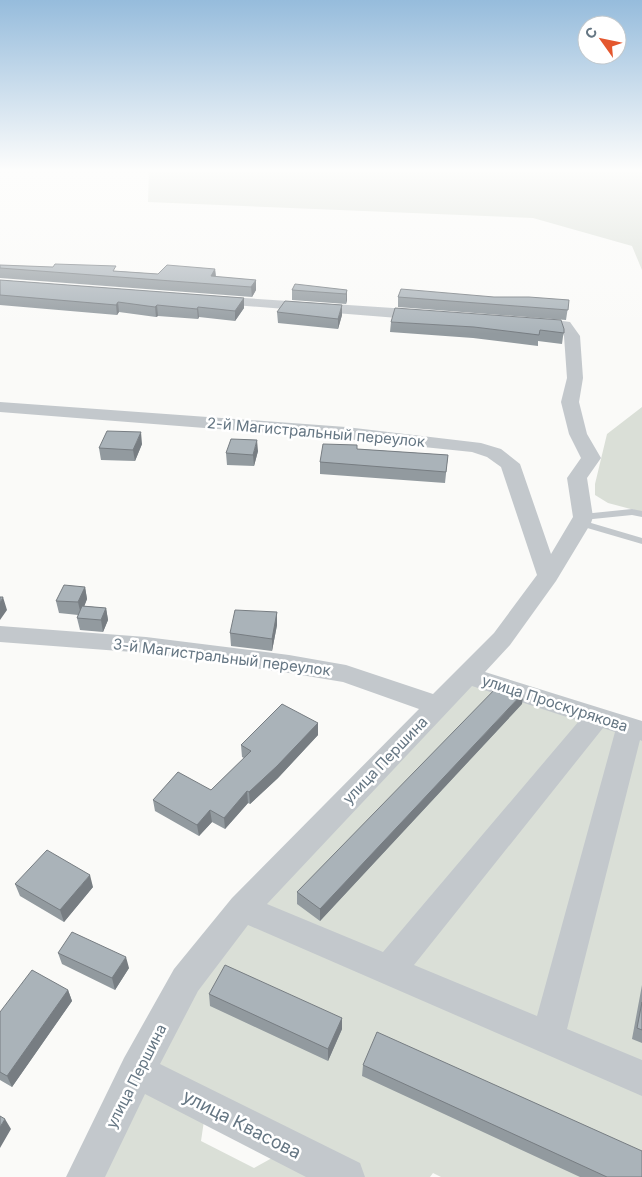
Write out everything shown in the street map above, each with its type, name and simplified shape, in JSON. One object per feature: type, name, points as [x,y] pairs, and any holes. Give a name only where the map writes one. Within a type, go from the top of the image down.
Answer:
[{"type":"street","points":[[198,298],[436,316]]},
{"type":"street","points":[[516,321],[565,325],[572,336],[575,378],[570,402],[578,434],[591,458],[577,478],[582,520]]},
{"type":"street","name":"2-й Магистральный переулок","points":[[0,407],[346,433],[474,447],[494,453],[510,464],[548,576]]},
{"type":"street","name":"улица Першина","points":[[85,1177],[137,1071],[186,980],[243,908],[502,639],[548,576],[582,520]]},
{"type":"street","name":"3-й Магистральный переулок","points":[[0,634],[146,645],[289,664],[346,674],[438,706]]},
{"type":"street","name":"улица Проскурякова","points":[[468,675],[636,729]]},
{"type":"street","points":[[389,970],[597,717]]},
{"type":"street","points":[[548,1038],[636,729]]},
{"type":"street","points":[[243,908],[642,1078]]},
{"type":"street","name":"улица Квасова","points":[[137,1071],[346,1177]]},
{"type":"lane","points":[[582,520],[632,512],[642,514]]},
{"type":"lane","points":[[582,520],[642,541]]},
{"type":"shaded area","points":[[554,224],[642,224],[642,270],[632,246]]},
{"type":"shaded area","points":[[642,407],[642,512],[608,503],[595,495],[595,484],[607,434]]},
{"type":"shaded area","points":[[471,680],[590,718],[388,962],[254,907]]},
{"type":"shaded area","points":[[602,723],[622,729],[538,1021],[405,966]]},
{"type":"shaded area","points":[[635,733],[642,735],[642,1072],[555,1035]]},
{"type":"shaded area","points":[[245,917],[642,1086],[642,1177],[441,1177],[433,1173],[430,1177],[364,1177],[149,1068],[192,982]]},
{"type":"shaded area","points":[[141,1082],[205,1114],[201,1141],[254,1168],[281,1153],[328,1177],[95,1177]]},
{"type":"building","points":[[55,264],[116,266],[113,271],[158,274],[167,265],[215,269],[211,276],[256,280],[251,287],[0,268],[0,265],[53,267]]},
{"type":"building","points":[[0,280],[244,298],[235,311],[198,307],[197,309],[157,305],[155,307],[118,302],[116,305],[0,295]]},
{"type":"building","points":[[295,284],[347,290],[346,294],[292,290]]},
{"type":"building","points":[[401,289],[494,297],[569,300],[568,310],[398,297]]},
{"type":"building","points":[[285,301],[342,305],[338,319],[277,312]]},
{"type":"building","points":[[395,308],[561,320],[564,333],[540,330],[539,335],[474,327],[391,322]]},
{"type":"building","points":[[107,431],[141,432],[133,450],[99,448]]},
{"type":"building","points":[[231,439],[257,440],[253,455],[226,453]]},
{"type":"building","points":[[323,444],[357,445],[357,449],[448,455],[446,472],[320,462]]},
{"type":"building","points":[[64,585],[85,587],[78,602],[56,601]]},
{"type":"building","points":[[82,606],[106,608],[101,620],[77,618]]},
{"type":"building","points":[[235,610],[277,612],[272,639],[230,633]]},
{"type":"building","points":[[500,684],[524,692],[320,909],[297,892]]},
{"type":"building","points":[[282,704],[318,723],[277,766],[249,792],[247,791],[224,818],[210,810],[197,825],[153,800],[178,772],[211,790],[251,751],[241,745]]},
{"type":"building","points":[[47,850],[90,875],[60,910],[15,884]]},
{"type":"building","points":[[72,932],[126,957],[112,978],[58,953]]},
{"type":"building","points":[[225,965],[342,1018],[328,1049],[209,994]]},
{"type":"building","points":[[32,970],[68,990],[7,1076],[0,1072],[0,1012]]},
{"type":"building","points":[[642,1002],[642,1030],[637,1028]]},
{"type":"building","points":[[377,1032],[642,1151],[642,1177],[607,1177],[363,1065]]},
{"type":"building","points":[[0,1116],[5,1119],[0,1127]]}]
